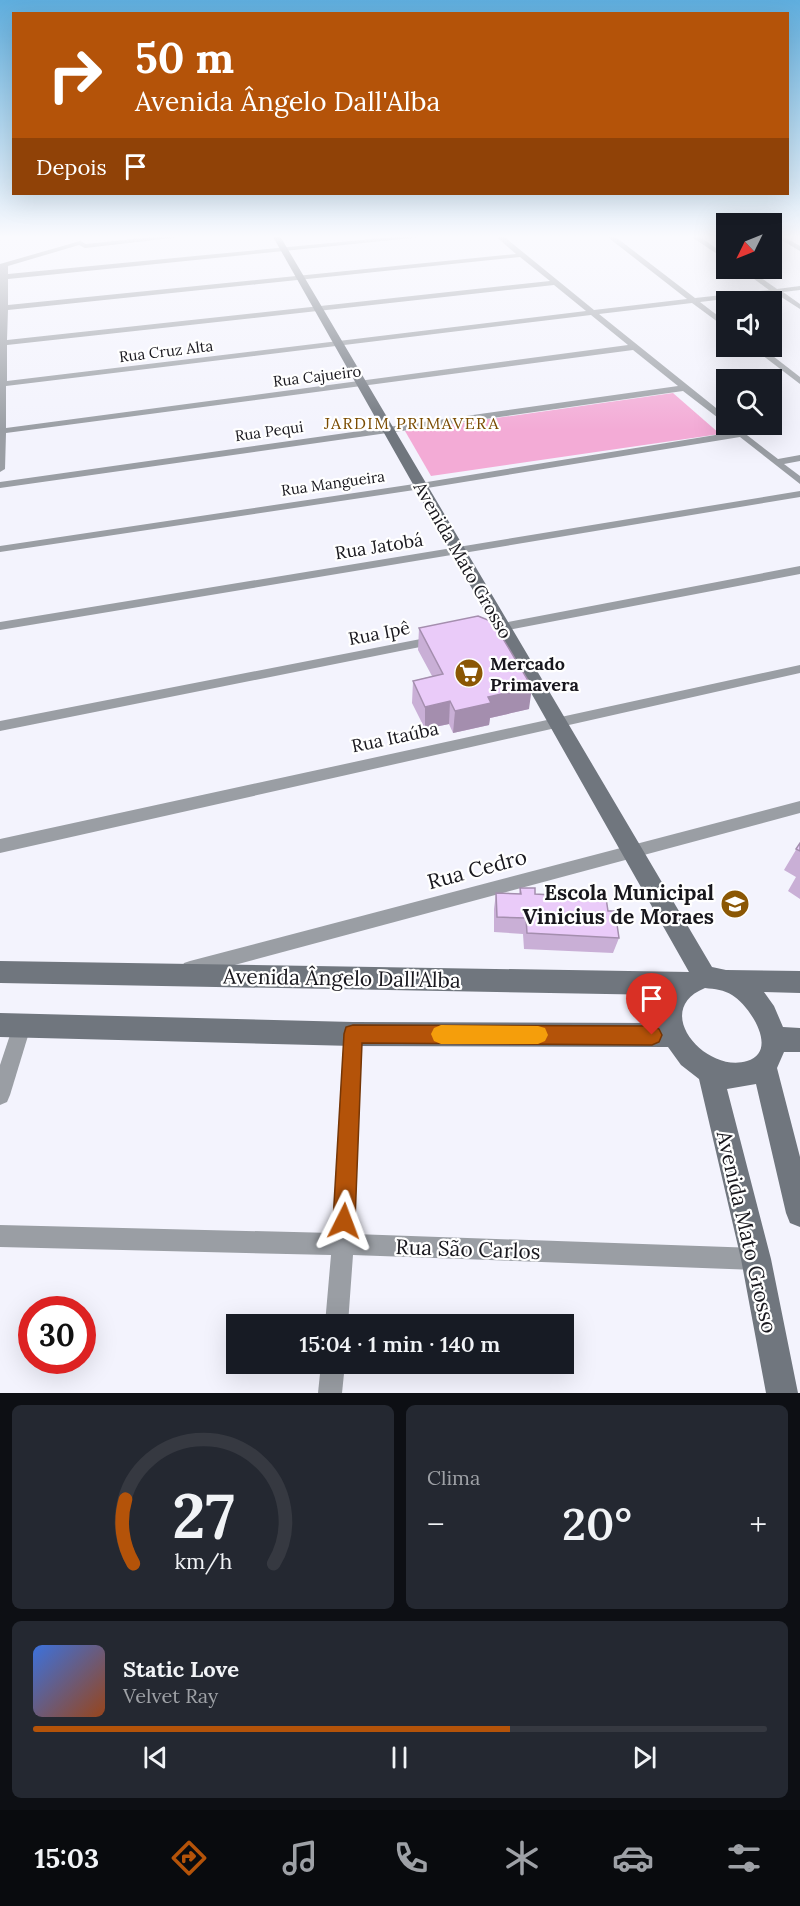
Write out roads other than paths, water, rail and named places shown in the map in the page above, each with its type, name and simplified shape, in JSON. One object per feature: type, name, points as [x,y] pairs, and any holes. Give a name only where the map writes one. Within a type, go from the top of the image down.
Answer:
[{"type":"street","points":[[0,469],[3,300]]},
{"type":"street","points":[[3,308],[85,300]]},
{"type":"street","name":"Avenida Mato Grosso","points":[[313,300],[632,851],[704,980]]},
{"type":"street","points":[[4,343],[400,300]]},
{"type":"street","points":[[577,300],[716,413]]},
{"type":"street","name":"Rua Cruz Alta","points":[[1,384],[701,300]]},
{"type":"street","points":[[693,301],[716,318]]},
{"type":"street","name":"Rua Cajueiro","points":[[2,431],[634,347]]},
{"type":"street","points":[[768,357],[800,381]]},
{"type":"street","name":"Rua Pequi","points":[[0,484],[685,388]]},
{"type":"street","name":"Rua Mangueira","points":[[0,549],[421,486],[735,435]]},
{"type":"street","points":[[742,435],[800,481]]},
{"type":"street","points":[[776,462],[800,458]]},
{"type":"street","name":"Rua Jatobá","points":[[0,626],[800,494]]},
{"type":"street","points":[[479,632],[800,570]]},
{"type":"street","name":"Rua Ipê","points":[[0,726],[444,639]]},
{"type":"street","name":"Rua Itaúba","points":[[0,846],[800,669]]},
{"type":"street","name":"Rua Cedro","points":[[166,975],[800,807]]},
{"type":"street","name":"Avenida Ângelo Dall'Alba","points":[[0,972],[800,982]]},
{"type":"street","points":[[704,980],[750,994],[769,1018],[774,1039],[770,1058],[764,1065],[749,1074],[730,1076],[710,1071],[689,1057],[675,1035],[669,1021],[669,1006],[674,994],[704,980]]},
{"type":"street","points":[[0,1095],[11,1026],[353,1034],[675,1035]]},
{"type":"street","points":[[337,1314],[343,1244],[353,1034]]},
{"type":"street","points":[[774,1039],[800,1040]]},
{"type":"street","points":[[764,1065],[800,1214]]},
{"type":"street","name":"Avenida Mato Grosso","points":[[710,1071],[756,1259],[782,1393]]},
{"type":"street","name":"Rua São Carlos","points":[[0,1236],[343,1244],[756,1259]]},
{"type":"street","points":[[330,1393],[332,1374]]},
{"type":"place","name":"Mercado Primavera","points":[[469,673]]},
{"type":"place","name":"Escola Municipal Vinicius de Moraes","points":[[735,904]]},
{"type":"district","name":"JARDIM PRIMAVERA","points":[[412,423]]}]
